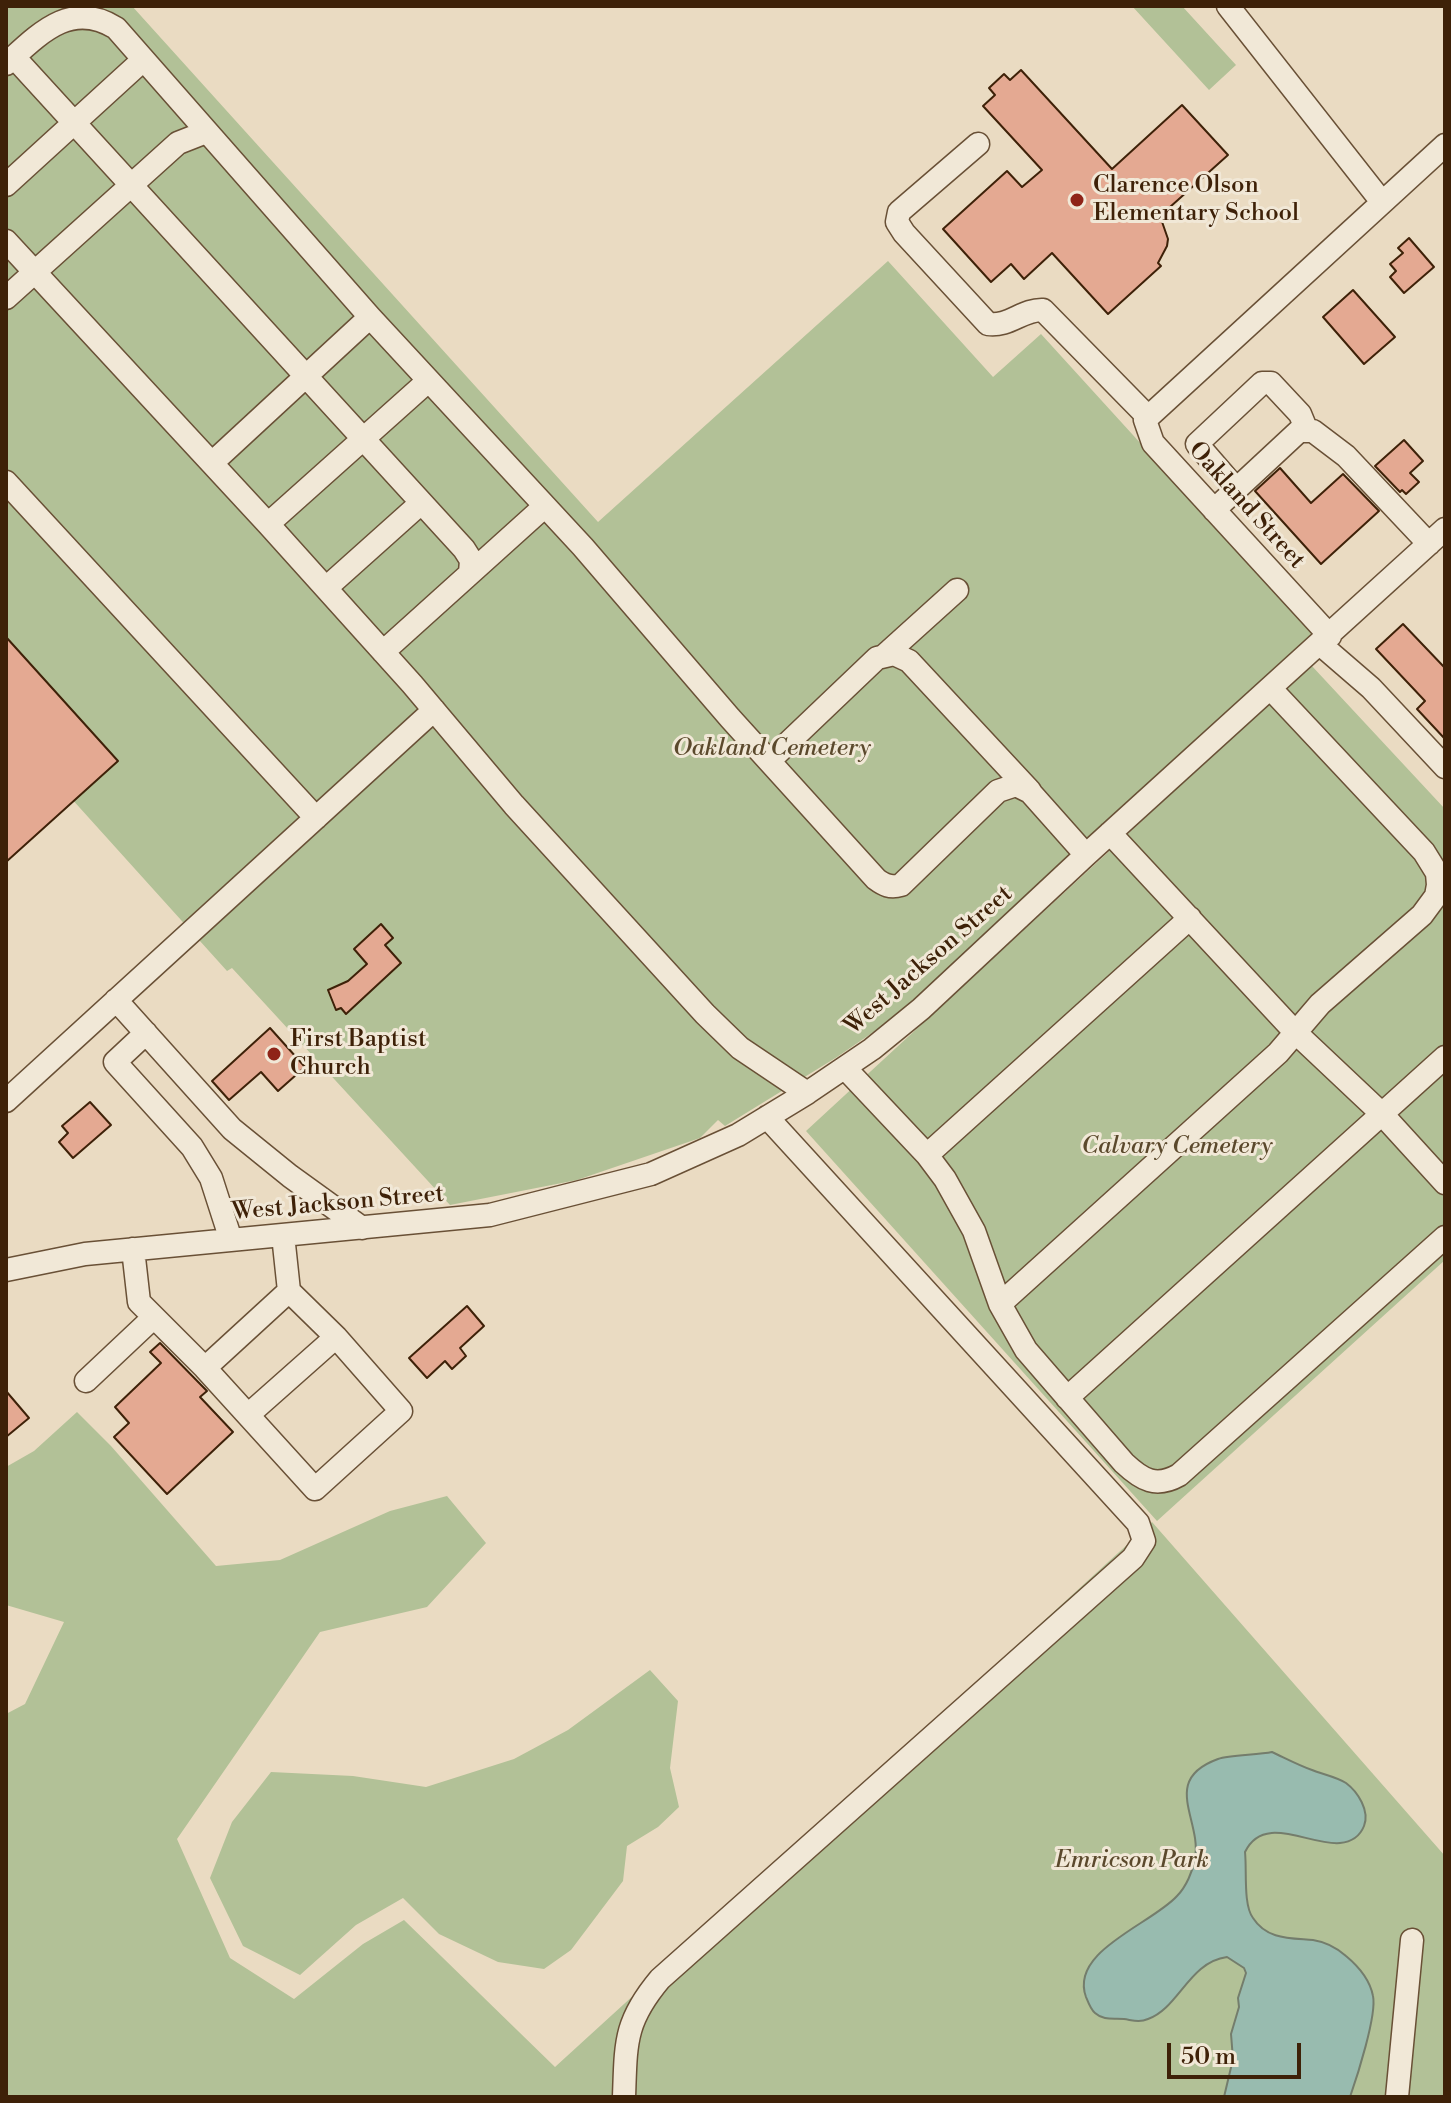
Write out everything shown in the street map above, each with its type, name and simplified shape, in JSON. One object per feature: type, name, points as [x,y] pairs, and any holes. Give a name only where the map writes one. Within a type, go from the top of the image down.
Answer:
[{"type":"street","points":[[1228,6],[1382,202]]},
{"type":"street","points":[[470,573],[469,555],[74,123],[10,61],[51,23],[78,10],[97,13],[106,19],[876,879],[893,887],[910,879],[998,791],[1016,785],[1030,792]]},
{"type":"street","points":[[6,185],[143,60]]},
{"type":"street","points":[[6,298],[178,143],[206,132]]},
{"type":"street","points":[[978,144],[899,212],[897,222],[904,233],[988,324],[1000,326],[1034,310],[1043,310],[1153,412],[1445,145]]},
{"type":"street","points":[[6,241],[326,588],[514,805],[705,1014],[740,1048],[807,1093]]},
{"type":"street","points":[[212,463],[370,317]]},
{"type":"street","points":[[268,524],[428,381]]},
{"type":"street","points":[[1236,489],[1197,444],[1262,383],[1271,383],[1300,414],[1307,431]]},
{"type":"street","name":"Oakland Street","points":[[1153,412],[1145,420],[1153,443],[1325,640],[1445,767]]},
{"type":"street","points":[[1214,510],[1299,431],[1313,431],[1437,536]]},
{"type":"street","points":[[6,482],[316,818]]},
{"type":"street","points":[[326,588],[421,503]]},
{"type":"street","points":[[383,652],[545,506]]},
{"type":"street","name":"West Jackson Street","points":[[6,1270],[85,1254],[490,1215],[651,1174],[738,1135],[845,1068],[921,1009],[1437,536]]},
{"type":"street","points":[[885,655],[957,590]]},
{"type":"street","points":[[769,761],[877,658],[894,654],[909,661],[1086,855]]},
{"type":"street","points":[[1000,1304],[1266,1064],[1320,1004],[1403,934],[1438,911],[1437,873],[1424,852],[1271,689]]},
{"type":"street","points":[[6,1101],[434,710]]},
{"type":"street","points":[[1110,833],[1295,1032],[1382,1114],[1445,1183]]},
{"type":"street","points":[[927,1155],[1190,918]]},
{"type":"street","points":[[116,1000],[232,1129],[362,1228]]},
{"type":"street","points":[[146,1033],[115,1062],[192,1147],[211,1178],[231,1240]]},
{"type":"street","points":[[1067,1398],[1445,1057]]},
{"type":"street","points":[[845,1068],[927,1155],[960,1204],[974,1231],[1000,1304],[1026,1350],[1124,1463],[1150,1482],[1169,1481],[1179,1475],[1445,1237]]},
{"type":"street","points":[[624,2097],[625,2045],[632,2021],[660,1979],[1133,1558],[1144,1541],[1138,1523],[767,1117]]},
{"type":"street","points":[[133,1249],[139,1302],[205,1368],[315,1489],[401,1411],[336,1337],[289,1291],[283,1235]]},
{"type":"street","points":[[205,1368],[289,1291]]},
{"type":"street","points":[[86,1381],[154,1317]]},
{"type":"street","points":[[248,1415],[336,1337]]},
{"type":"street","points":[[1397,2097],[1412,1940]]},
{"type":"green space","name":"Oakland Cemetery","points":[[6,6],[132,6],[598,522],[888,261],[993,377],[1041,334],[1315,635],[917,1002],[837,1057],[725,1126],[718,1120],[700,1138],[577,1180],[450,1205],[232,968],[227,971],[6,726]]},
{"type":"green space","points":[[1132,6],[1182,6],[1236,65],[1209,90]]},
{"type":"green space","name":"Calvary Cemetery","points":[[1311,665],[1445,809],[1445,1260],[1157,1521],[806,1131]]},
{"type":"green space","name":"Emricson Park","points":[[77,1412],[111,1446],[216,1566],[280,1560],[390,1511],[447,1496],[486,1543],[427,1607],[320,1632],[177,1839],[230,1958],[294,1999],[363,1944],[404,1920],[555,2067],[1152,1522],[1445,1856],[1445,2097],[6,2097],[6,1714],[25,1704],[64,1622],[6,1605],[6,1467],[34,1451]]},
{"type":"green space","points":[[650,1670],[678,1701],[670,1768],[679,1807],[658,1827],[627,1846],[623,1881],[571,1950],[544,1969],[498,1962],[439,1934],[403,1898],[356,1925],[300,1975],[243,1946],[210,1878],[232,1822],[271,1772],[353,1776],[426,1787],[514,1759],[568,1730]]},
{"type":"water","points":[[1272,1752],[1346,1783],[1355,1791],[1364,1808],[1362,1830],[1348,1841],[1328,1843],[1275,1833],[1253,1841],[1245,1852],[1248,1905],[1259,1925],[1272,1934],[1331,1946],[1355,1964],[1369,1984],[1373,1996],[1372,2017],[1350,2097],[1224,2097],[1233,2059],[1231,2034],[1246,1973],[1244,1968],[1227,1957],[1203,1967],[1168,2005],[1145,2020],[1102,2017],[1092,2010],[1086,1997],[1084,1981],[1090,1966],[1101,1952],[1165,1906],[1189,1878],[1196,1844],[1187,1802],[1191,1778],[1201,1768],[1218,1759]]},
{"type":"building","name":"Clarence Olson Elementary School","points":[[1021,70],[1112,169],[1182,105],[1228,155],[1160,216],[1168,239],[1158,263],[1161,266],[1108,314],[1052,253],[1024,279],[1011,264],[991,282],[943,229],[1007,171],[1022,187],[1042,170],[983,106],[995,95],[989,88],[1004,74],[1010,80]]},
{"type":"building","points":[[1409,238],[1434,267],[1404,293],[1390,277],[1396,271],[1390,264],[1403,253],[1398,248]]},
{"type":"building","points":[[1353,290],[1395,337],[1364,364],[1323,317]]},
{"type":"building","points":[[1404,440],[1423,461],[1410,473],[1419,482],[1406,494],[1402,490],[1400,492],[1375,466]]},
{"type":"building","points":[[1280,468],[1311,503],[1343,474],[1379,511],[1321,564],[1255,491]]},
{"type":"building","points":[[1403,624],[1445,668],[1445,739],[1417,709],[1425,701],[1376,649]]},
{"type":"building","points":[[6,637],[118,761],[6,862]]},
{"type":"building","points":[[381,924],[393,938],[385,945],[401,963],[346,1014],[341,1008],[336,1010],[328,990],[348,981],[367,964],[354,949]]},
{"type":"building","points":[[270,1028],[305,1067],[278,1091],[261,1072],[229,1100],[212,1081]]},
{"type":"building","points":[[90,1102],[111,1125],[73,1158],[59,1142],[68,1133],[62,1126]]},
{"type":"building","points":[[467,1306],[484,1326],[460,1348],[466,1356],[452,1369],[445,1361],[427,1378],[409,1358]]},
{"type":"building","points":[[160,1343],[207,1391],[200,1397],[233,1432],[167,1494],[114,1437],[129,1423],[115,1407],[161,1363],[150,1352]]},
{"type":"building","points":[[6,1391],[29,1418],[6,1437]]},
{"type":"place","name":"Clarence Olson Elementary School","points":[[1077,200]]},
{"type":"place","name":"First Baptist Church","points":[[274,1054]]}]
